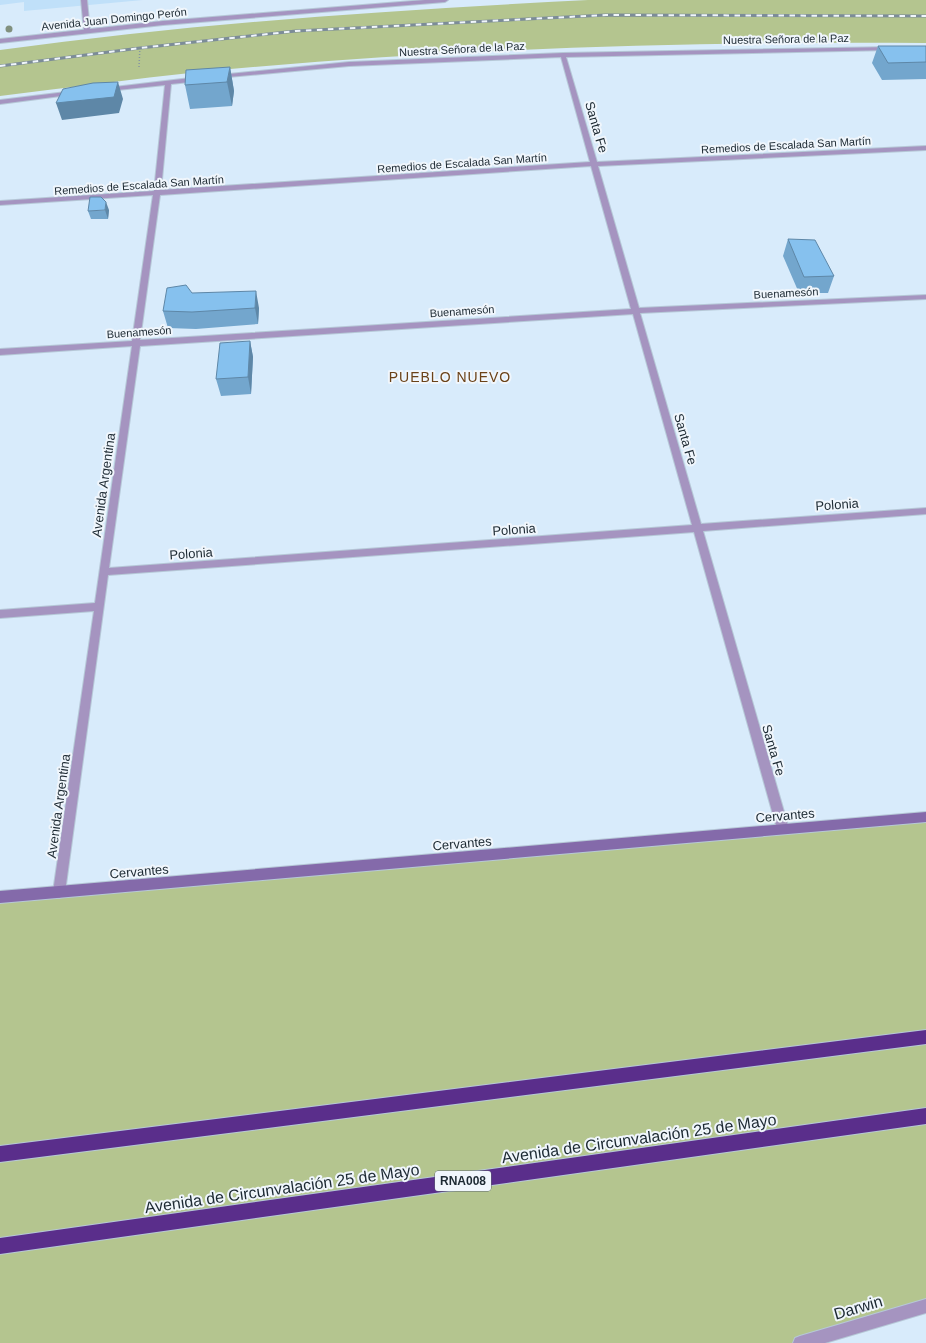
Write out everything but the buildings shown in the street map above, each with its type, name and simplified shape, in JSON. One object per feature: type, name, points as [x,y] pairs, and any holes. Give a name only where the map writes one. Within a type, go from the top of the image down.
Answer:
[{"type":"highway","points":[[0,1154],[926,1037]]},
{"type":"highway","name":"Avenida de Circunvalación 25 de Mayo","points":[[0,1246],[926,1116]]},
{"type":"main road","name":"Cervantes","points":[[0,897],[926,817]]},
{"type":"street","points":[[84,0],[87,31]]},
{"type":"street","name":"Avenida Juan Domingo Perón","points":[[0,42],[139,25],[445,0]]},
{"type":"street","name":"Nuestra Señora de la Paz","points":[[215,77],[349,64],[563,55],[896,48]]},
{"type":"street","name":"Santa Fe","points":[[563,55],[783,829]]},
{"type":"street","points":[[101,90],[208,78]]},
{"type":"street","name":"Avenida Argentina","points":[[59,892],[157,194],[168,82]]},
{"type":"street","points":[[0,102],[78,92]]},
{"type":"street","name":"Remedios de Escalada San Martín","points":[[0,203],[157,194],[594,164],[926,148]]},
{"type":"street","name":"Buenamesón","points":[[0,352],[636,311],[926,297]]},
{"type":"street","name":"Polonia","points":[[104,572],[926,511]]},
{"type":"street","points":[[0,614],[99,607]]},
{"type":"street","name":"Darwin","points":[[800,1343],[926,1306]]},
{"type":"path","points":[[139,25],[139,85]]},
{"type":"shaded area","points":[[0,0],[143,0],[24,11],[24,2],[0,5]]},
{"type":"green space","points":[[588,0],[926,0],[926,43],[744,43],[653,45],[380,57],[199,72],[0,96],[0,50],[147,32],[220,25],[367,13]]},
{"type":"green space","points":[[926,817],[926,1306],[800,1343],[0,1343],[0,897]]},
{"type":"railway","points":[[0,66],[140,48],[296,31],[606,15],[926,16]]},
{"type":"district","name":"PUEBLO NUEVO","points":[[450,377]]}]
